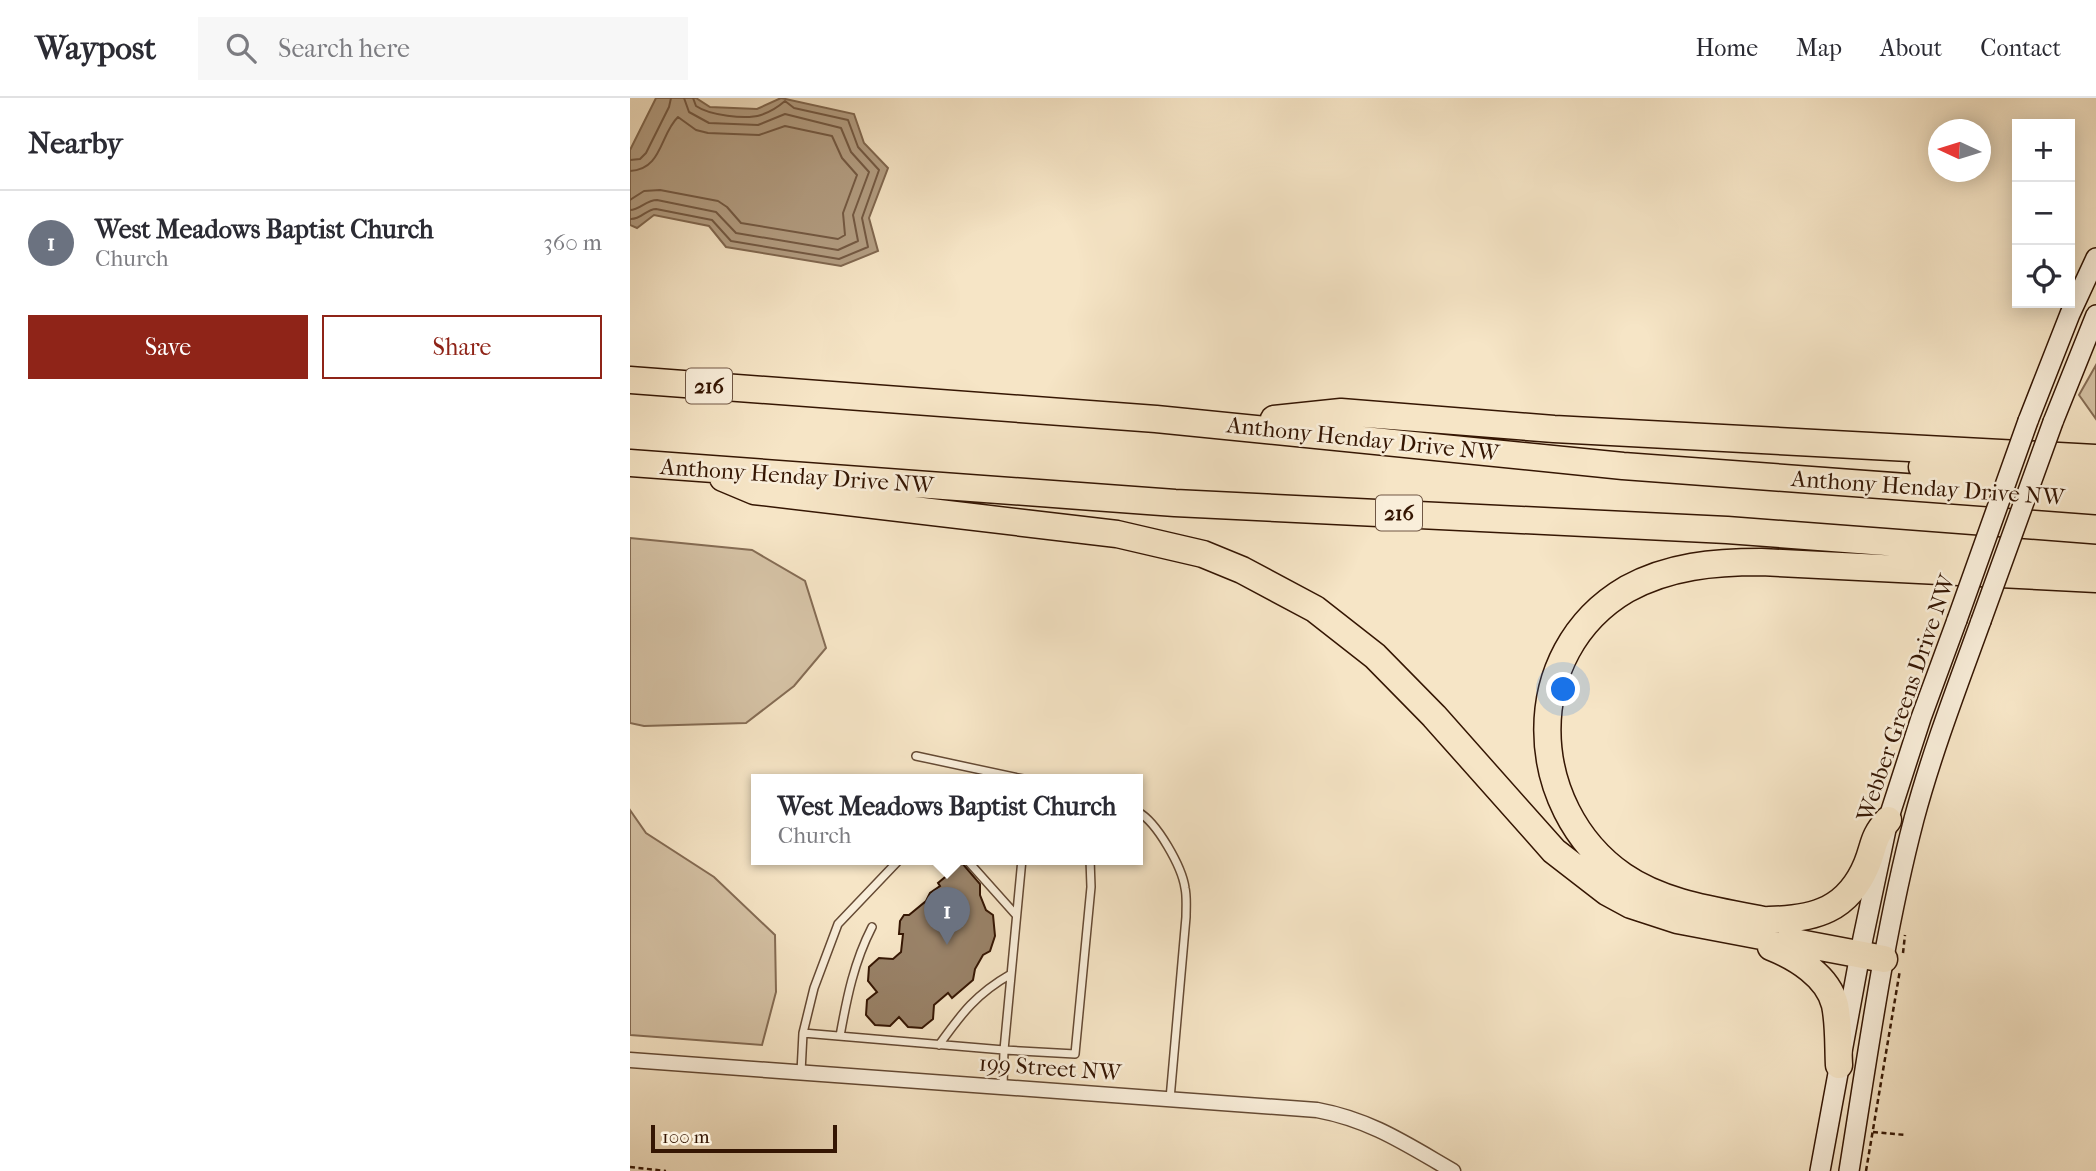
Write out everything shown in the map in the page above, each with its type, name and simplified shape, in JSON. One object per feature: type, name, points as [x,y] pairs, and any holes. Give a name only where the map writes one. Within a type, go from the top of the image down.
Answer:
[{"type":"highway","name":"Anthony Henday Drive NW","points":[[630,380],[1216,424],[1662,469],[2096,501]]},
{"type":"highway","points":[[1216,424],[1340,412],[1554,429],[2096,458]]},
{"type":"highway","points":[[1662,469],[1776,459],[2096,477]]},
{"type":"highway","name":"Anthony Henday Drive NW","points":[[630,463],[1175,503],[1727,530],[2096,558]]},
{"type":"highway","points":[[702,468],[754,491],[1090,530],[1138,538],[1203,554],[1259,577],[1315,609],[1375,656],[1434,716],[1526,822],[1580,873],[1607,892],[1631,905],[1677,920],[1727,931],[1886,949]]},
{"type":"highway","points":[[1886,949],[1684,902],[1636,884],[1599,856],[1567,815],[1549,762],[1547,725],[1550,704],[1555,682],[1570,648],[1596,615],[1625,591],[1659,574],[1721,563],[1761,562],[2096,579]]},
{"type":"highway","points":[[1769,920],[1791,920],[1816,915],[1843,900],[1861,879],[1875,835],[1888,821]]},
{"type":"highway","points":[[1727,931],[1781,951],[1806,966],[1821,980],[1835,1004],[1839,1065]]},
{"type":"main road","name":"Webber Greens Drive NW","points":[[1849,1171],[1886,949],[1888,821],[1921,718],[2028,421],[2070,314],[2096,258]]},
{"type":"main road","points":[[1886,949],[1905,857],[1925,780],[2053,422],[2096,315]]},
{"type":"main road","name":"Webber Greens Drive NW","points":[[1820,1171],[1839,1065],[1886,949]]},
{"type":"street","name":"199 Street NW","points":[[630,1060],[1298,1108],[1337,1114],[1376,1127],[1453,1171]]},
{"type":"lane","points":[[916,756],[1000,774]]},
{"type":"lane","points":[[1143,815],[1168,848],[1185,886],[1186,916],[1170,1099]]},
{"type":"lane","points":[[801,1072],[803,1033],[814,988],[838,924],[894,865]]},
{"type":"lane","points":[[971,865],[1016,915]]},
{"type":"lane","points":[[1003,1088],[1004,1050],[1021,865]]},
{"type":"lane","points":[[803,1033],[1075,1054],[1091,887],[1090,865]]},
{"type":"lane","points":[[840,1036],[849,984],[860,951],[872,927]]},
{"type":"lane","points":[[939,1045],[963,1012],[987,988],[1011,974]]},
{"type":"path","points":[[1866,1171],[1873,1132],[1886,949]]},
{"type":"path","points":[[1873,1132],[1905,1135]]},
{"type":"path","points":[[630,1167],[666,1171]]},
{"type":"shaded area","points":[[2096,365],[2096,419],[2079,395]]},
{"type":"shaded area","points":[[630,538],[752,550],[805,581],[826,648],[794,686],[746,723],[644,726],[630,723]]},
{"type":"shaded area","points":[[630,810],[646,833],[714,877],[775,935],[776,992],[762,1045],[630,1035]]},
{"type":"water","points":[[656,98],[696,98],[710,107],[757,109],[781,98],[854,114],[864,143],[888,168],[869,218],[878,251],[841,266],[726,247],[709,226],[654,215],[637,228],[630,225],[630,150]]},
{"type":"building","points":[[960,865],[964,865],[980,884],[980,895],[986,910],[993,915],[995,936],[990,951],[983,955],[975,969],[973,980],[952,998],[948,993],[934,1005],[933,1019],[922,1028],[908,1027],[899,1017],[890,1026],[875,1025],[866,1015],[867,1000],[877,992],[868,981],[869,967],[879,958],[893,959],[901,952],[903,934],[899,934],[900,921],[904,915],[909,915],[926,901],[930,893],[940,886],[938,883]]},
{"type":"place","name":"West Meadows Baptist Church","points":[[947,945]]}]
